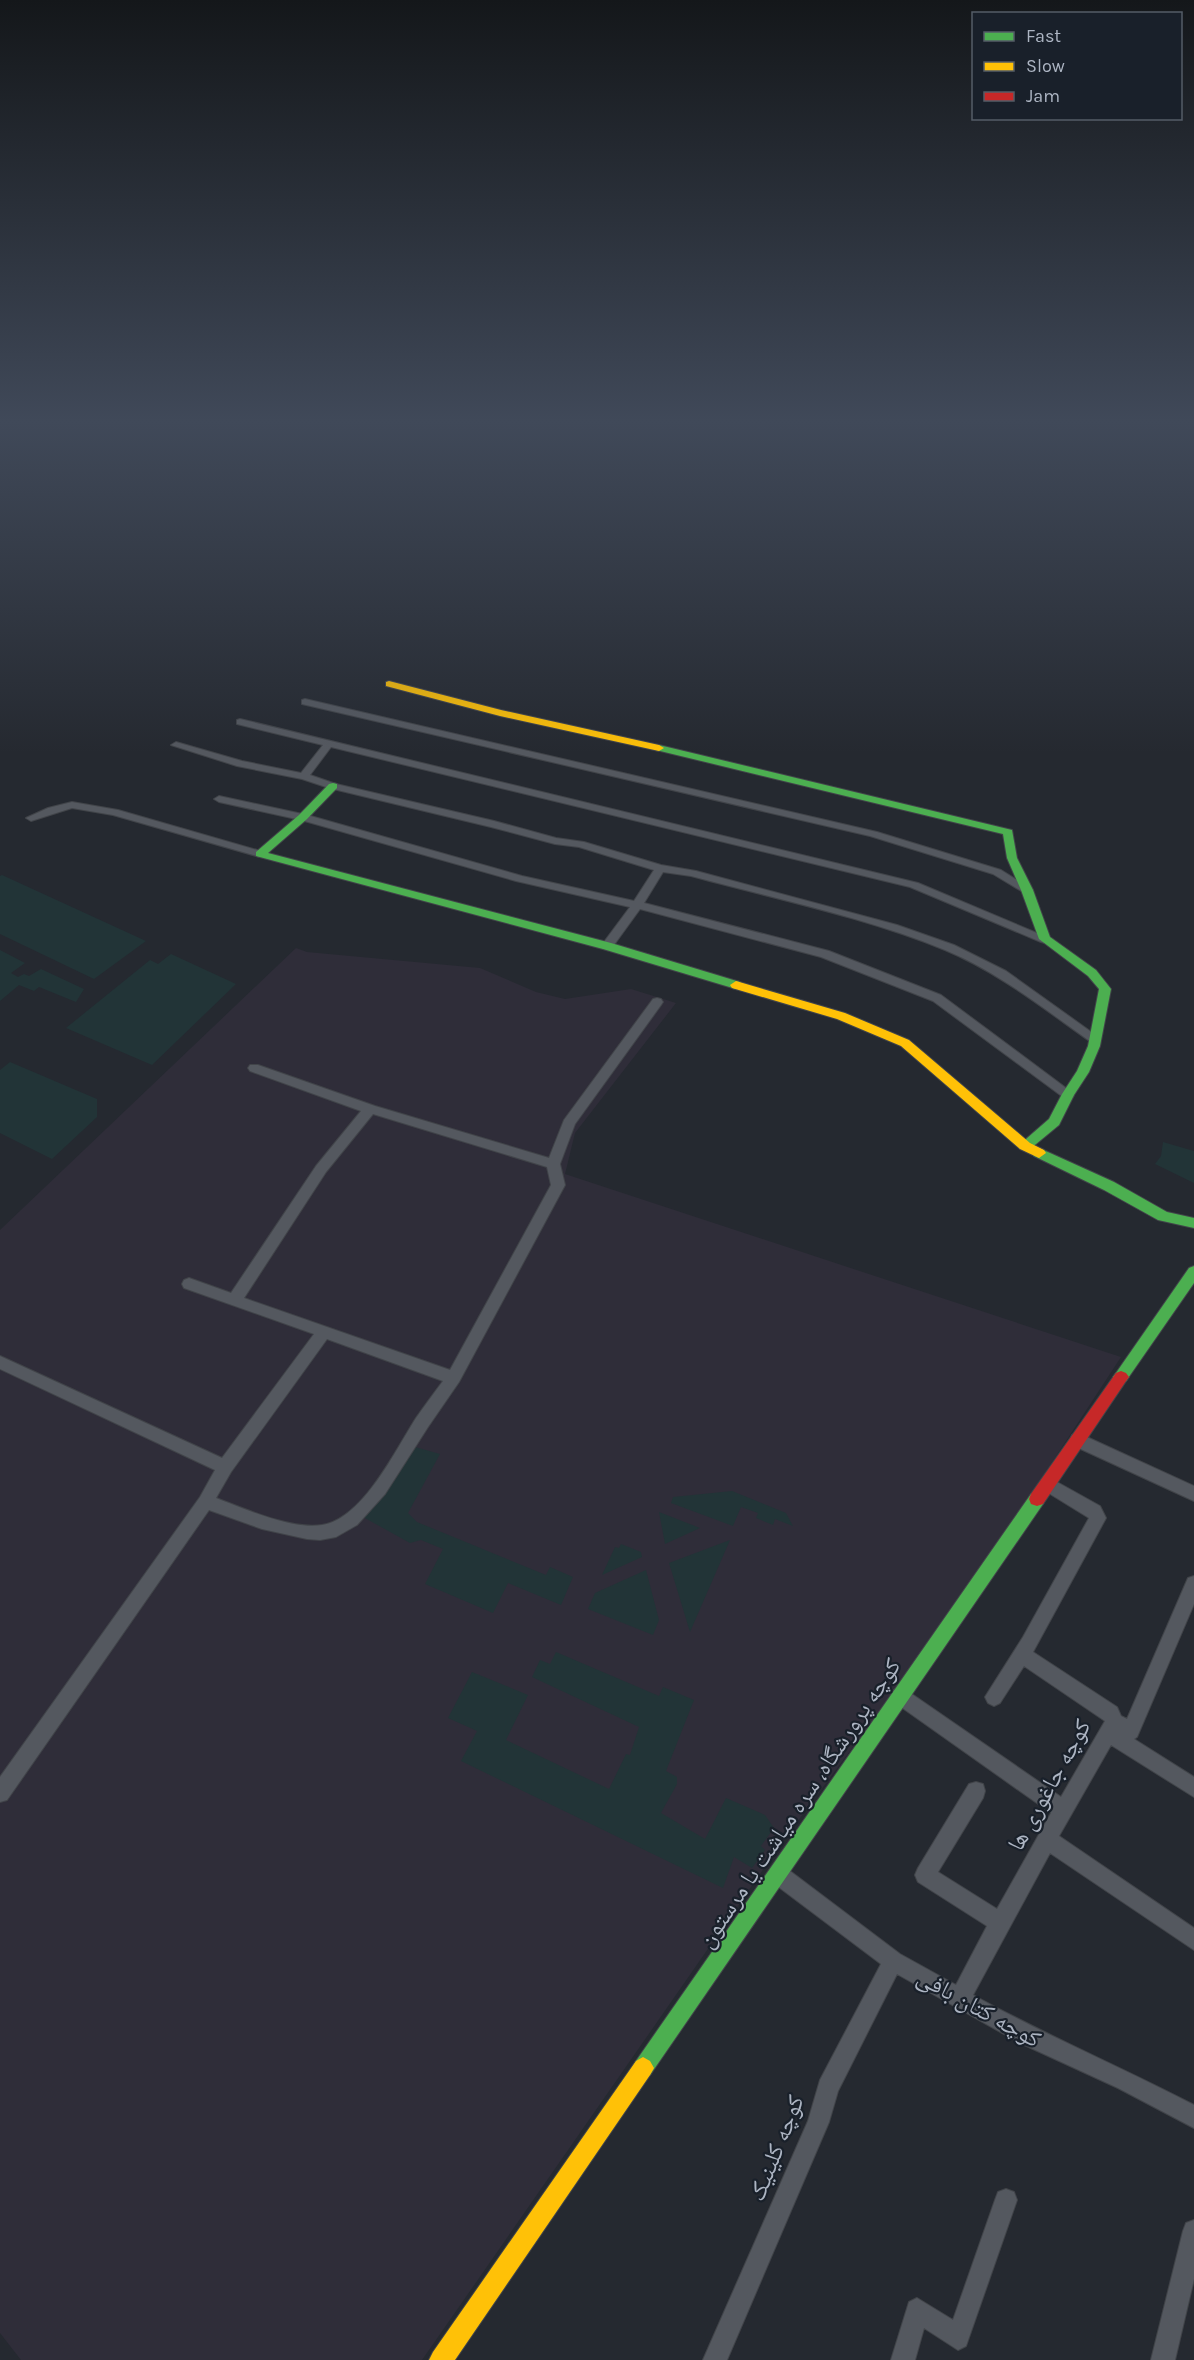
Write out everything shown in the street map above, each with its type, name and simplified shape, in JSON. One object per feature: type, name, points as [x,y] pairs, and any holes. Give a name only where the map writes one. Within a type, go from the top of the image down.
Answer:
[{"type":"street","points":[[390,684],[500,713],[744,767],[1008,832],[1012,858],[1028,890],[1045,939]]},
{"type":"street","points":[[305,702],[873,834],[997,872],[1028,890]]},
{"type":"street","points":[[240,722],[823,865],[914,885],[1045,939],[1092,973],[1106,989],[1095,1039],[1083,1072],[1068,1094],[1054,1122],[1025,1146]]},
{"type":"street","points":[[304,776],[329,743]]},
{"type":"street","points":[[176,745],[241,764],[304,776],[333,786],[494,824],[555,841],[580,844],[660,868],[692,873],[893,927],[950,948],[1002,974],[1095,1039]]},
{"type":"street","points":[[260,854],[303,818],[333,786]]},
{"type":"street","points":[[219,799],[303,818],[520,879],[638,905],[825,954],[937,998],[1068,1094]]},
{"type":"street","points":[[31,819],[72,805],[114,812],[260,854],[607,946],[841,1016],[905,1043],[958,1091],[1025,1146],[1163,1215],[1194,1224]]},
{"type":"street","points":[[607,946],[638,905],[660,868]]},
{"type":"street","points":[[206,1502],[255,1519],[302,1531],[322,1533],[340,1528],[378,1492],[454,1378],[558,1185],[553,1164],[569,1123],[657,1002]]},
{"type":"street","points":[[254,1068],[370,1109],[553,1164]]},
{"type":"street","points":[[235,1299],[321,1169],[370,1109]]},
{"type":"street","name":"کوچه پرورشگاه، سره میاشت یا مرستون","points":[[441,2360],[1194,1272]]},
{"type":"street","points":[[189,1284],[454,1378]]},
{"type":"street","points":[[0,1793],[206,1502],[225,1467],[325,1331]]},
{"type":"street","points":[[0,1362],[225,1467]]},
{"type":"street","points":[[1078,1440],[1194,1494]]},
{"type":"street","points":[[994,1697],[1022,1654],[1098,1518],[1094,1511],[1048,1484]]},
{"type":"street","name":"کوچه جاغوری ها","points":[[960,1999],[1000,1922],[1111,1727],[1131,1731],[1194,1584]]},
{"type":"street","points":[[1022,1654],[1111,1713],[1111,1727],[1194,1788]]},
{"type":"street","points":[[900,1696],[1064,1811]]},
{"type":"street","points":[[976,1791],[925,1875],[1000,1922]]},
{"type":"street","points":[[1048,1840],[1194,1940]]},
{"type":"street","name":"کوچه کتان بافی","points":[[778,1875],[893,1961],[1027,2036],[1125,2080],[1194,2117]]},
{"type":"street","name":"کوچه کلینیک","points":[[715,2360],[818,2122],[828,2088],[893,1961]]},
{"type":"street","points":[[903,2360],[917,2310],[958,2338],[1006,2200]]},
{"type":"street","points":[[1162,2360],[1194,2231]]},
{"type":"shaded area","points":[[0,876],[146,941],[94,979],[0,934]]},
{"type":"shaded area","points":[[296,948],[307,952],[480,968],[536,992],[565,999],[631,989],[676,1003],[575,1133],[565,1174],[1121,1357],[960,1603],[783,1841],[422,2360],[21,2360],[0,2333],[0,1230]]},
{"type":"shaded area","points":[[0,950],[25,963],[11,973],[18,977],[24,974],[29,976],[41,969],[84,989],[76,1002],[39,987],[34,991],[19,985],[0,1001]]},
{"type":"shaded area","points":[[171,954],[236,984],[152,1065],[66,1028],[150,960],[158,964]]},
{"type":"shaded area","points":[[10,1062],[97,1099],[97,1117],[52,1159],[0,1133],[0,1070]]},
{"type":"shaded area","points":[[1163,1142],[1194,1151],[1194,1183],[1155,1164],[1161,1156]]},
{"type":"shaded area","points":[[408,1445],[440,1454],[408,1513],[417,1522],[546,1575],[550,1567],[573,1577],[561,1605],[508,1583],[493,1613],[425,1584],[443,1549],[421,1540],[410,1543],[363,1517]]},
{"type":"shaded area","points":[[732,1491],[786,1513],[793,1526],[775,1519],[773,1525],[756,1518],[758,1513],[741,1507],[733,1526],[671,1503],[673,1497]]},
{"type":"shaded area","points":[[659,1512],[700,1528],[665,1544]]},
{"type":"shaded area","points":[[730,1540],[690,1632],[669,1563]]},
{"type":"shaded area","points":[[621,1544],[641,1552],[642,1557],[602,1575],[615,1547],[619,1548]]},
{"type":"shaded area","points":[[646,1570],[659,1620],[653,1635],[588,1609],[595,1593]]},
{"type":"shaded area","points":[[556,1652],[659,1696],[663,1687],[694,1700],[666,1771],[677,1777],[677,1784],[661,1813],[705,1839],[726,1798],[765,1815],[774,1828],[761,1846],[765,1850],[752,1868],[734,1857],[723,1888],[461,1761],[477,1731],[448,1718],[472,1672],[528,1695],[506,1740],[609,1789],[626,1754],[630,1755],[639,1727],[532,1677],[540,1660],[550,1664]]},
{"type":"traffic: fast","points":[[659,748],[1008,832],[1012,858],[1027,890],[1045,939],[1092,973],[1105,989],[1094,1046],[1083,1072],[1068,1094],[1054,1122],[1025,1146]]},
{"type":"traffic: fast","points":[[333,786],[303,817],[260,854],[607,946],[736,985]]},
{"type":"traffic: fast","points":[[1039,1153],[1109,1186],[1163,1216],[1194,1223]]},
{"type":"traffic: fast","points":[[1121,1377],[1194,1272]]},
{"type":"traffic: fast","points":[[643,2068],[1037,1499]]},
{"type":"traffic: slow","points":[[389,684],[500,713],[659,748]]},
{"type":"traffic: slow","points":[[736,985],[841,1016],[905,1043],[1025,1146],[1039,1153]]},
{"type":"traffic: slow","points":[[441,2360],[643,2068]]},
{"type":"traffic: jam","points":[[1037,1499],[1121,1377]]}]
